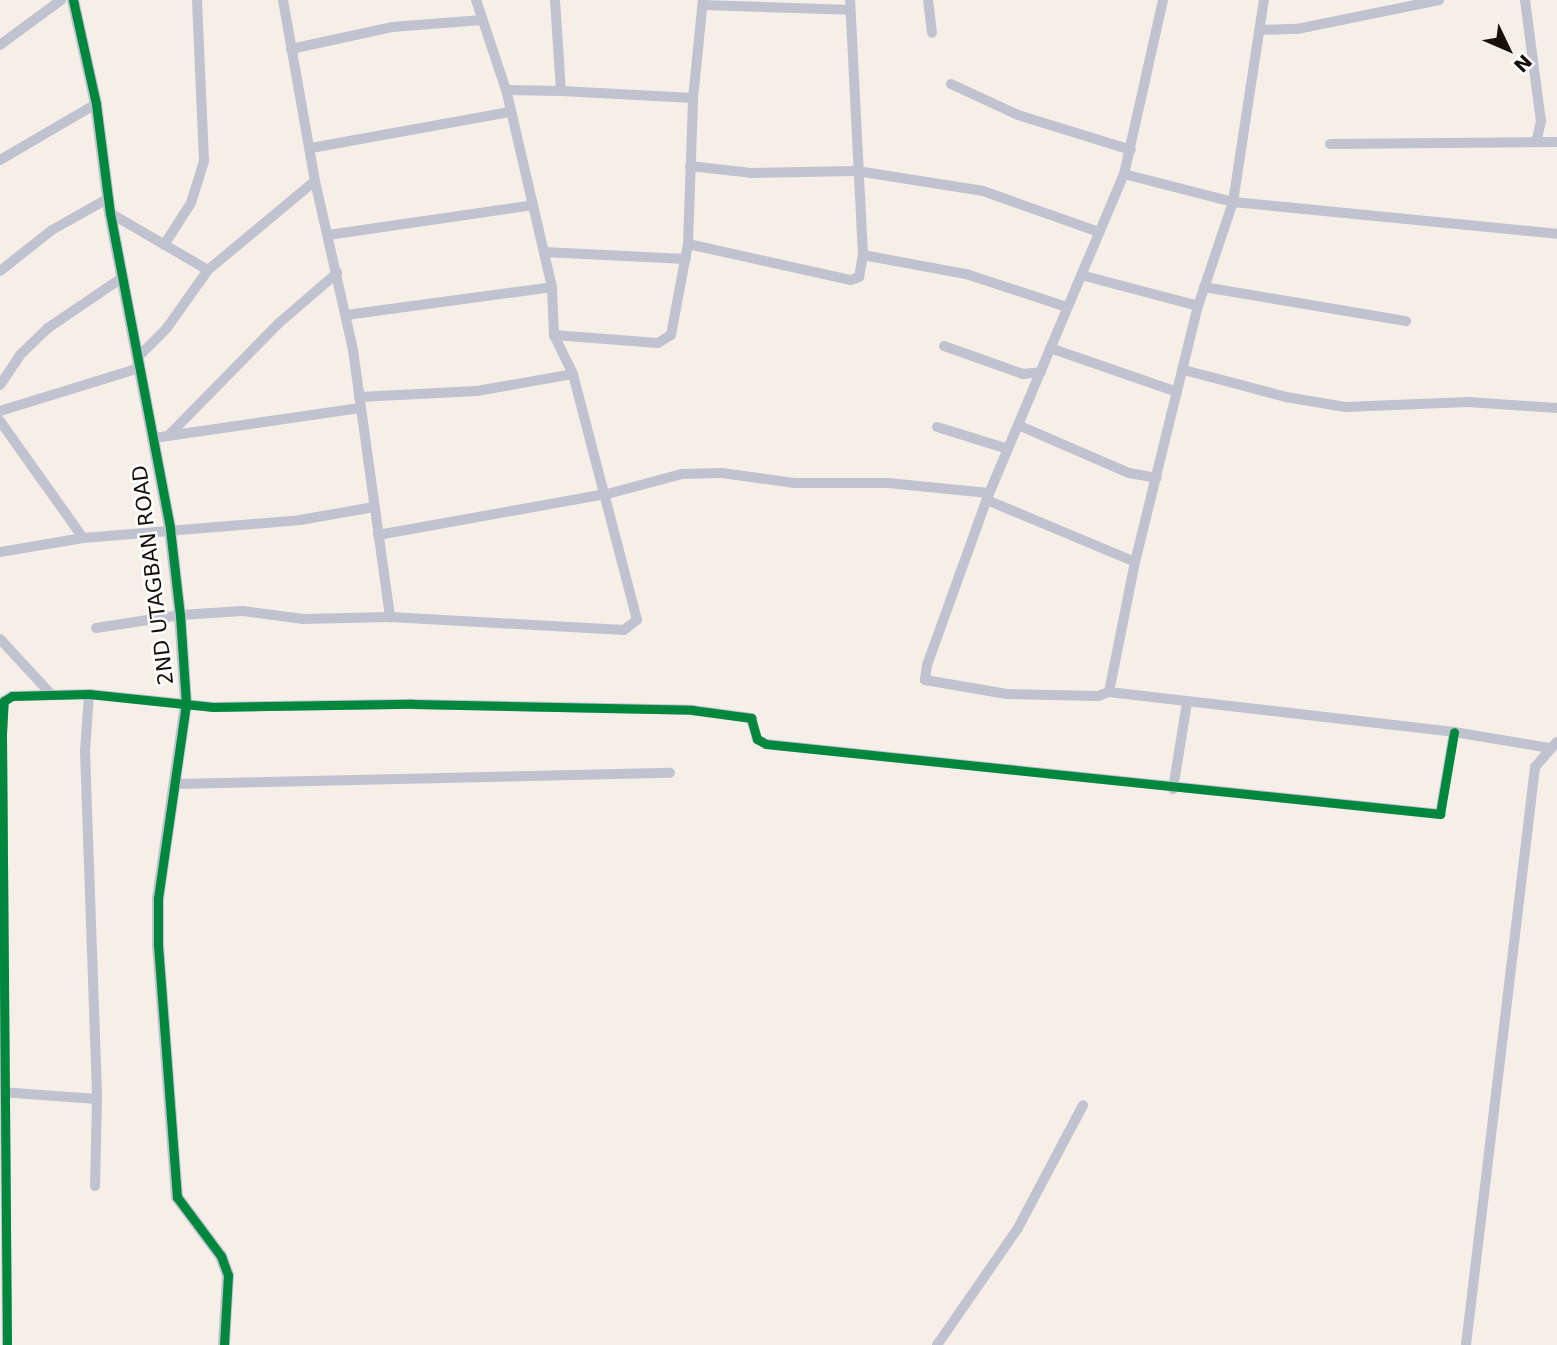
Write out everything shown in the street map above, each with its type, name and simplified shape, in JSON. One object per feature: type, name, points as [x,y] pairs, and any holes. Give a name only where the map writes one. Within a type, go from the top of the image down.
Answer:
[{"type":"street","points":[[0,45],[61,0]]},
{"type":"street","name":"2ND UTAGBAN ROAD","points":[[73,0],[96,104],[110,213],[170,529],[180,615],[186,704],[158,899],[158,945],[177,1197],[221,1256],[228,1275],[224,1345]]},
{"type":"street","points":[[164,245],[191,203],[204,160],[197,0]]},
{"type":"street","points":[[283,0],[315,181],[346,315],[390,617]]},
{"type":"street","points":[[96,628],[180,615],[243,611],[303,619],[390,617],[632,627],[636,608],[573,374],[554,335],[552,287],[544,252],[506,90],[476,0]]},
{"type":"street","points":[[555,0],[561,91]]},
{"type":"street","points":[[928,0],[932,33]]},
{"type":"street","points":[[1163,0],[1124,174],[988,497],[927,664],[925,680],[1007,694],[1098,696],[1109,692],[1554,745]]},
{"type":"street","points":[[1109,692],[1135,562],[1198,306],[1233,202],[1264,0]]},
{"type":"street","points":[[1260,30],[1297,29],[1439,0]]},
{"type":"street","points":[[1525,0],[1541,121],[1536,139]]},
{"type":"street","points":[[554,335],[666,341],[688,244],[693,98],[703,3],[850,5],[863,271],[851,280],[688,244]]},
{"type":"street","points":[[291,49],[392,27],[482,20]]},
{"type":"street","points":[[951,84],[1018,115],[1130,150]]},
{"type":"street","points":[[506,90],[693,98]]},
{"type":"street","points":[[0,160],[96,104]]},
{"type":"street","points":[[311,148],[510,112]]},
{"type":"street","points":[[1331,144],[1536,139],[1557,142]]},
{"type":"street","points":[[690,166],[751,173],[857,171],[983,191],[1099,232]]},
{"type":"street","points":[[1124,174],[1233,202],[1557,234]]},
{"type":"street","points":[[0,411],[140,362],[208,270],[315,181]]},
{"type":"street","points":[[0,271],[52,230],[109,198]]},
{"type":"street","points":[[328,235],[533,205]]},
{"type":"street","points":[[110,213],[208,270]]},
{"type":"street","points":[[544,252],[686,259]]},
{"type":"street","points":[[863,255],[965,274],[1067,307]]},
{"type":"street","points":[[168,436],[279,323],[337,273]]},
{"type":"street","points":[[1081,275],[1198,306]]},
{"type":"street","points":[[0,386],[20,355],[48,328],[122,277]]},
{"type":"street","points":[[346,315],[552,287]]},
{"type":"street","points":[[1204,287],[1405,321]]},
{"type":"street","points":[[944,346],[1023,374],[1041,372]]},
{"type":"street","points":[[1050,348],[1177,392]]},
{"type":"street","points":[[1184,370],[1286,397],[1345,407],[1468,402],[1557,408]]},
{"type":"street","points":[[359,397],[477,391],[573,374]]},
{"type":"street","points":[[153,438],[360,408]]},
{"type":"street","points":[[0,421],[83,538]]},
{"type":"street","points":[[1018,425],[1129,473],[1157,478]]},
{"type":"street","points":[[937,427],[1008,449]]},
{"type":"street","points":[[378,535],[607,494],[682,474],[722,473],[794,483],[888,483],[988,497],[1135,562]]},
{"type":"street","points":[[0,552],[83,538],[300,520],[373,507]]},
{"type":"street","points":[[0,639],[51,694]]},
{"type":"street","points":[[89,694],[85,751],[97,1099],[95,1186]]},
{"type":"street","points":[[7,1345],[3,1304],[2,785],[4,701],[12,696],[89,694],[186,704],[692,710],[751,718],[757,739],[766,744],[1173,789],[1440,814],[1454,732]]},
{"type":"street","points":[[1173,789],[1187,703]]},
{"type":"street","points":[[1466,1345],[1535,767],[1554,745]]},
{"type":"street","points":[[176,784],[670,773]]},
{"type":"street","points":[[2,1092],[97,1099]]},
{"type":"street","points":[[937,1345],[1018,1228],[1083,1105]]},
{"type":"cycle path","points":[[73,0],[96,104],[110,213],[170,529],[180,615],[186,704],[158,899],[158,945],[177,1197],[221,1256],[228,1275],[224,1345]]},
{"type":"cycle path","points":[[7,1345],[2,734],[4,701],[12,696],[89,694],[213,707],[413,704],[692,710],[751,718],[757,739],[766,744],[1440,814],[1454,732]]}]
